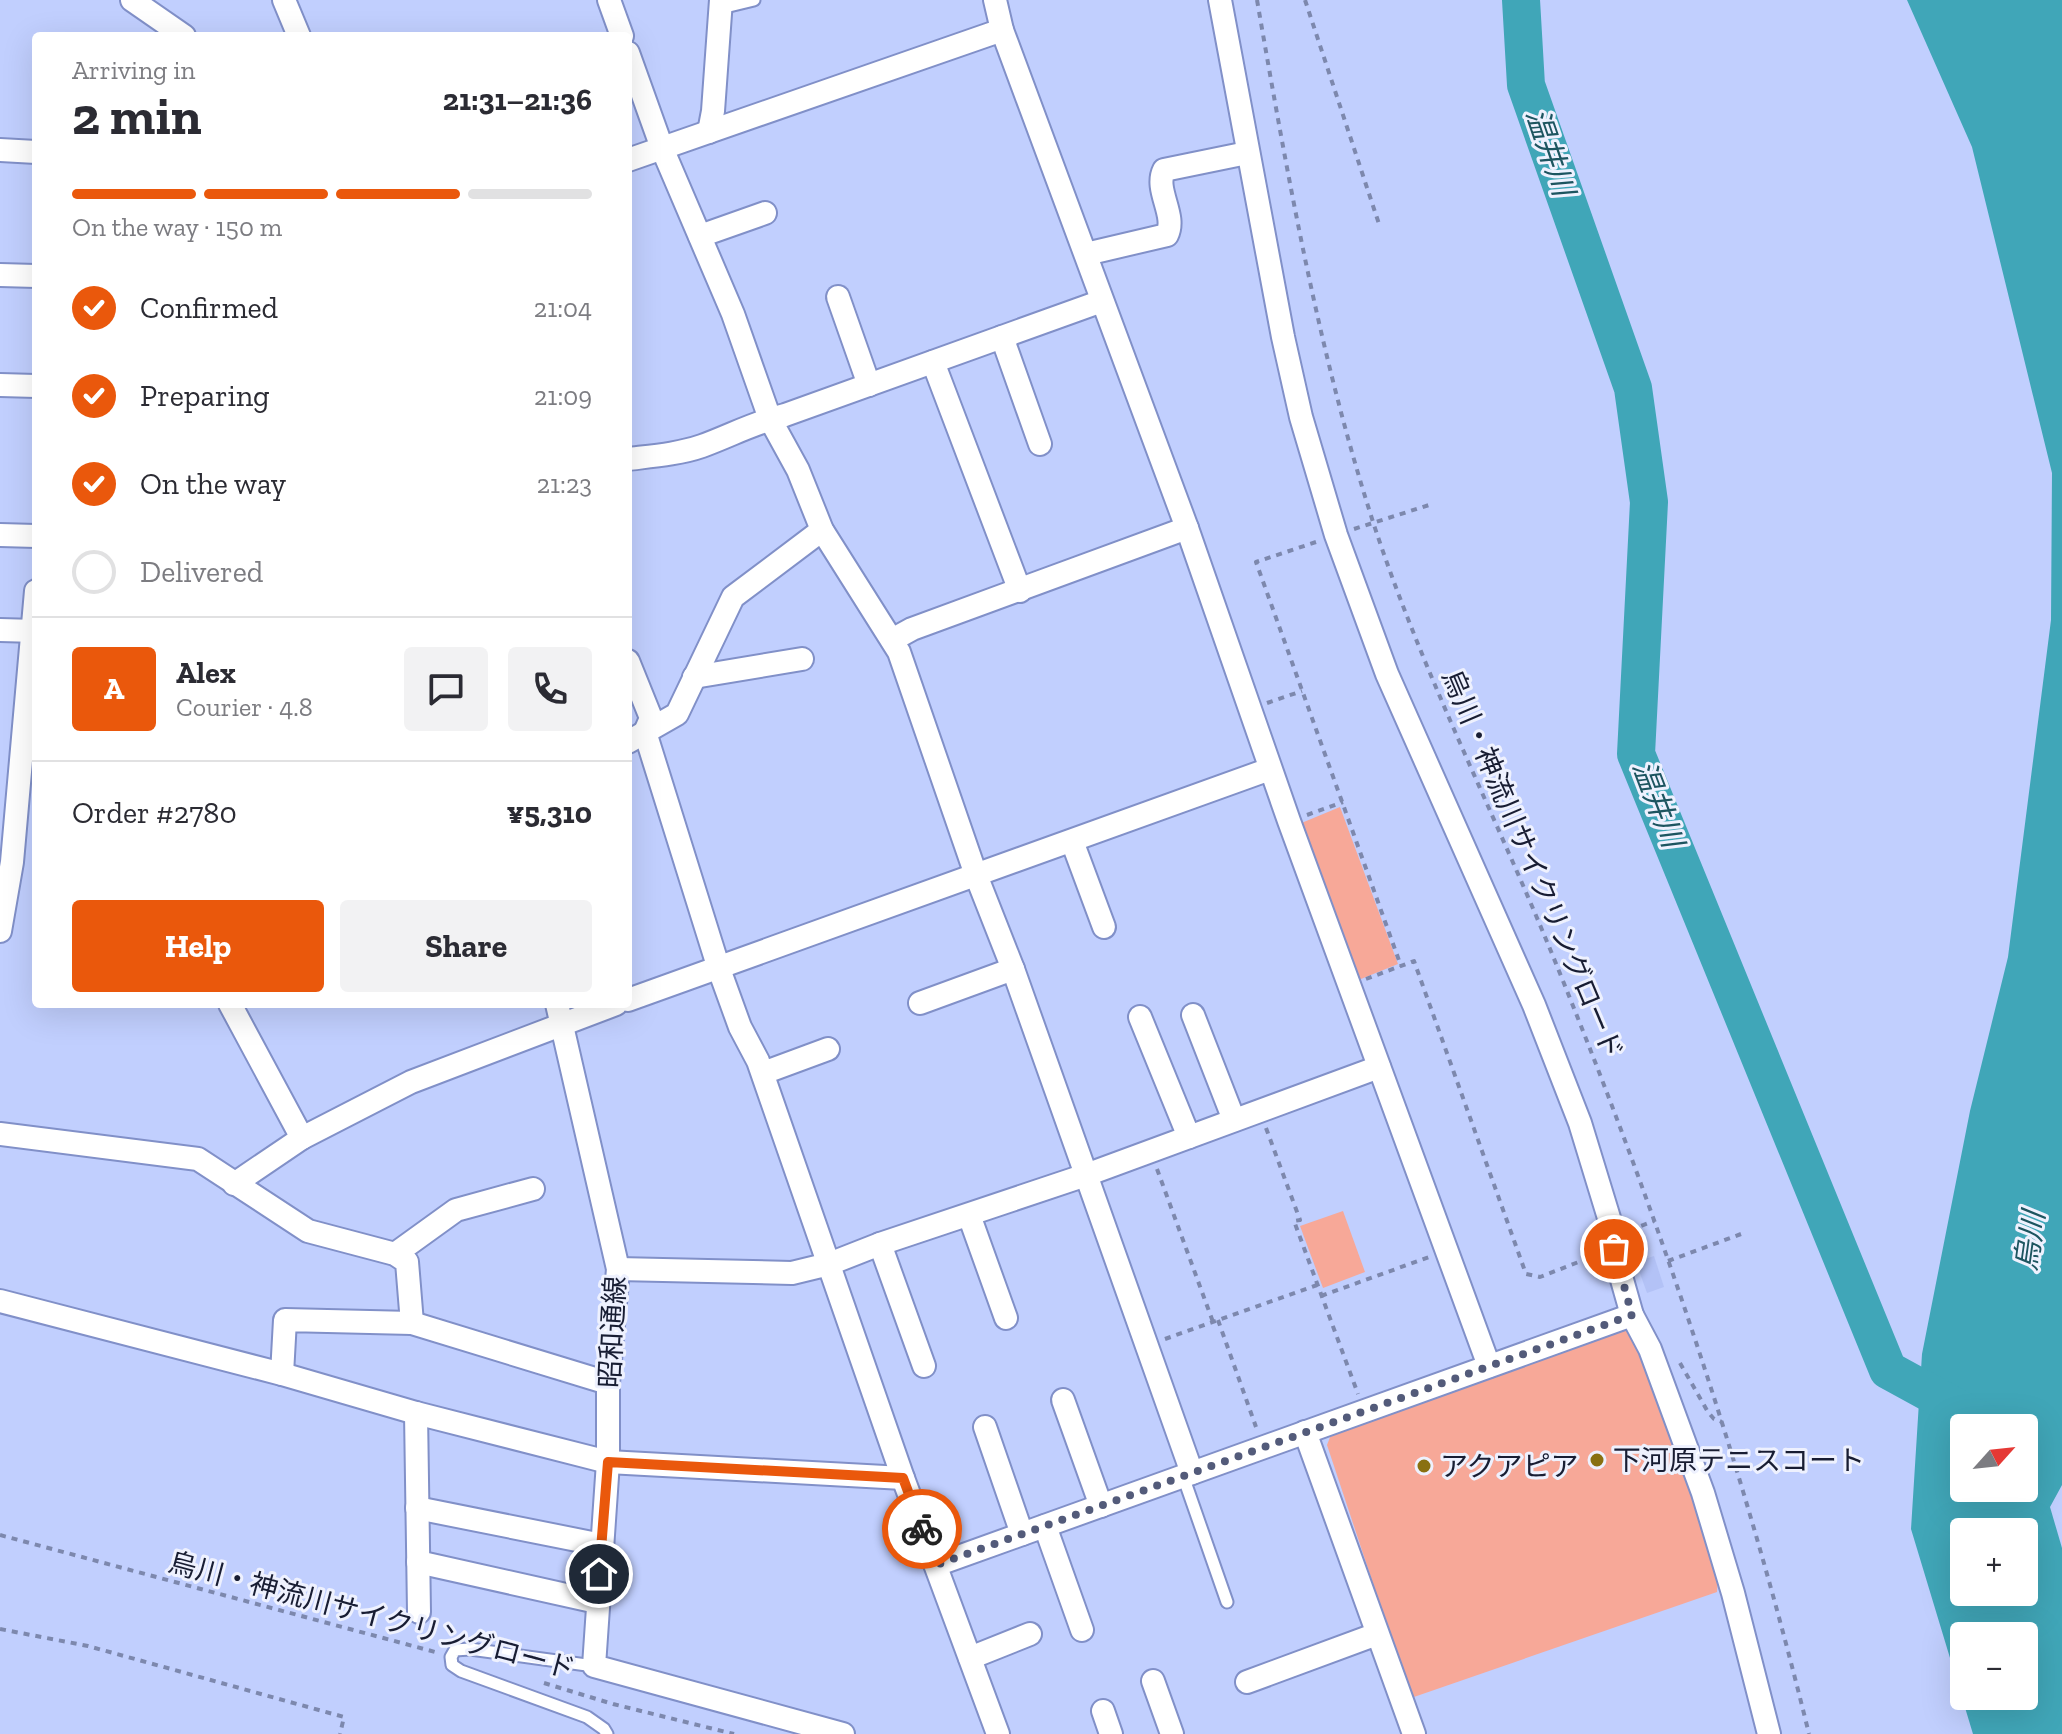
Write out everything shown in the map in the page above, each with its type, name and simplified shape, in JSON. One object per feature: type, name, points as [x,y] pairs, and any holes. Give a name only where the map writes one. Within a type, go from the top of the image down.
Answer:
[{"type":"street","points":[[132,0],[178,32]]},
{"type":"street","points":[[284,0],[297,32]]},
{"type":"street","points":[[609,0],[621,32]]},
{"type":"street","points":[[995,0],[1002,30],[1187,528],[1270,769],[1489,1366]]},
{"type":"street","points":[[1220,0],[1247,153],[1301,417],[1336,535],[1387,674],[1540,1020],[1580,1123],[1609,1218],[1619,1240],[1632,1315],[1650,1349],[1703,1493],[1733,1593],[1769,1734]]},
{"type":"street","points":[[709,132],[721,4]]},
{"type":"street","points":[[632,159],[1002,30]]},
{"type":"street","points":[[632,64],[662,148],[733,314],[770,419],[798,470],[822,530],[899,652],[976,875],[1086,1175],[1187,1475]]},
{"type":"street","points":[[0,150],[32,152]]},
{"type":"street","points":[[1086,254],[1167,235],[1169,223],[1161,179],[1164,170],[1247,153]]},
{"type":"street","points":[[700,236],[765,213]]},
{"type":"street","points":[[0,275],[32,276]]},
{"type":"street","points":[[838,297],[869,385]]},
{"type":"street","points":[[632,454],[666,455],[701,446],[756,422],[1102,301]]},
{"type":"street","points":[[1002,337],[1040,444]]},
{"type":"street","points":[[933,362],[1020,591]]},
{"type":"street","points":[[0,385],[32,386]]},
{"type":"street","points":[[892,640],[912,629],[1187,528]]},
{"type":"street","points":[[637,737],[677,714],[733,597],[822,530]]},
{"type":"street","points":[[0,535],[32,536]]},
{"type":"street","points":[[0,630],[32,631]]},
{"type":"street","points":[[0,931],[32,648]]},
{"type":"street","points":[[694,677],[802,659]]},
{"type":"street","points":[[632,671],[651,718],[637,737]]},
{"type":"street","points":[[637,737],[740,1027],[763,1073],[903,1478],[998,1734]]},
{"type":"street","points":[[632,999],[1270,769]]},
{"type":"street","points":[[1072,841],[1104,927]]},
{"type":"street","points":[[920,1003],[1013,969]]},
{"type":"street","points":[[232,1008],[302,1138]]},
{"type":"street","points":[[234,1184],[302,1138],[411,1082],[559,1013],[591,1008]]},
{"type":"street","name":"昭和通線","points":[[559,1013],[618,1269],[608,1383],[608,1462],[594,1666]]},
{"type":"street","points":[[1193,1015],[1234,1120]]},
{"type":"street","points":[[1140,1017],[1189,1137]]},
{"type":"street","points":[[763,1073],[828,1049]]},
{"type":"street","points":[[618,1269],[792,1273],[829,1264],[1086,1175],[1379,1067]]},
{"type":"street","points":[[0,1134],[198,1159],[308,1231],[395,1254],[407,1262],[412,1323]]},
{"type":"street","points":[[395,1254],[456,1210],[533,1189]]},
{"type":"street","points":[[969,1215],[1006,1318]]},
{"type":"street","points":[[880,1244],[924,1366]]},
{"type":"street","points":[[0,1301],[608,1462],[903,1478]]},
{"type":"street","points":[[936,1565],[1632,1315]]},
{"type":"street","points":[[282,1374],[285,1320],[412,1323],[608,1383]]},
{"type":"street","points":[[1063,1400],[1101,1506]]},
{"type":"street","points":[[416,1413],[419,1612]]},
{"type":"street","points":[[985,1427],[1022,1534]]},
{"type":"street","points":[[1305,1432],[1414,1734]]},
{"type":"street","points":[[417,1508],[602,1545]]},
{"type":"street","points":[[1045,1526],[1082,1630]]},
{"type":"street","points":[[418,1562],[597,1602]]},
{"type":"street","points":[[970,1658],[1030,1634]]},
{"type":"street","points":[[1247,1682],[1377,1634]]},
{"type":"street","points":[[594,1666],[843,1734]]},
{"type":"street","points":[[1153,1681],[1172,1734]]},
{"type":"street","points":[[1103,1711],[1111,1734]]},
{"type":"lane","points":[[721,4],[754,0]]},
{"type":"lane","points":[[1187,1475],[1227,1602]]},
{"type":"lane","points":[[594,1666],[470,1649],[455,1650],[451,1657],[452,1665],[461,1671],[587,1717],[607,1734]]},
{"type":"path","name":"烏川・神流川サイクリングロード","points":[[1257,0],[1298,229],[1341,416],[1371,523],[1437,689],[1559,970],[1654,1221],[1722,1422],[1809,1734]]},
{"type":"path","points":[[1305,0],[1380,227]]},
{"type":"path","points":[[1371,523],[1429,505]]},
{"type":"path","points":[[1326,539],[1256,562],[1401,966]]},
{"type":"path","points":[[1249,710],[1302,691]]},
{"type":"path","points":[[1289,821],[1343,802]]},
{"type":"path","points":[[1349,985],[1414,961],[1526,1274],[1540,1277],[1654,1221]]},
{"type":"path","points":[[1259,1111],[1300,1220],[1294,1221],[1364,1411]]},
{"type":"path","points":[[1151,1151],[1264,1447]]},
{"type":"path","points":[[1668,1261],[1741,1234]]},
{"type":"path","points":[[1321,1296],[1446,1251]]},
{"type":"path","points":[[1164,1350],[1161,1340],[1317,1285]]},
{"type":"path","points":[[1673,1352],[1708,1412],[1722,1422]]},
{"type":"path","name":"烏川・神流川サイクリングロード","points":[[0,1535],[451,1657]]},
{"type":"path","points":[[0,1629],[88,1646],[344,1717],[340,1734]]},
{"type":"path","name":"烏川・神流川サイクリングロード","points":[[535,1680],[613,1704],[734,1734]]},
{"type":"shaded area","points":[[1340,807],[1398,964],[1356,981],[1299,824]]},
{"type":"shaded area","points":[[1343,1211],[1365,1272],[1323,1288],[1300,1226]]},
{"type":"shaded area","points":[[1654,1256],[1664,1287],[1647,1293],[1636,1262]]},
{"type":"shaded area","points":[[1623,1329],[1632,1335],[1644,1352],[1718,1578],[1717,1592],[1411,1698],[1327,1445],[1332,1432]]},
{"type":"water","name":"烏川","points":[[1907,0],[2062,0],[2062,1485],[2050,1507],[2062,1548],[2062,1734],[1973,1734],[1966,1710],[2038,1710],[2038,1622],[1950,1622],[1950,1658],[1911,1529],[1922,1354],[1970,1111],[2008,957],[2051,620],[2052,473],[1972,147]]},
{"type":"waterway","name":"温井川","points":[[1521,0],[1526,85],[1633,388],[1649,502],[1636,754],[1888,1370],[1968,1414]]},
{"type":"way so far","points":[[922,1529],[936,1565],[1632,1315],[1614,1249]]},
{"type":"place","name":"下河原テニスコート","points":[[1597,1460]]},
{"type":"place","name":"アクアピア","points":[[1424,1466]]},
{"type":"route","points":[[599,1574],[608,1462],[903,1478],[922,1529]]}]
